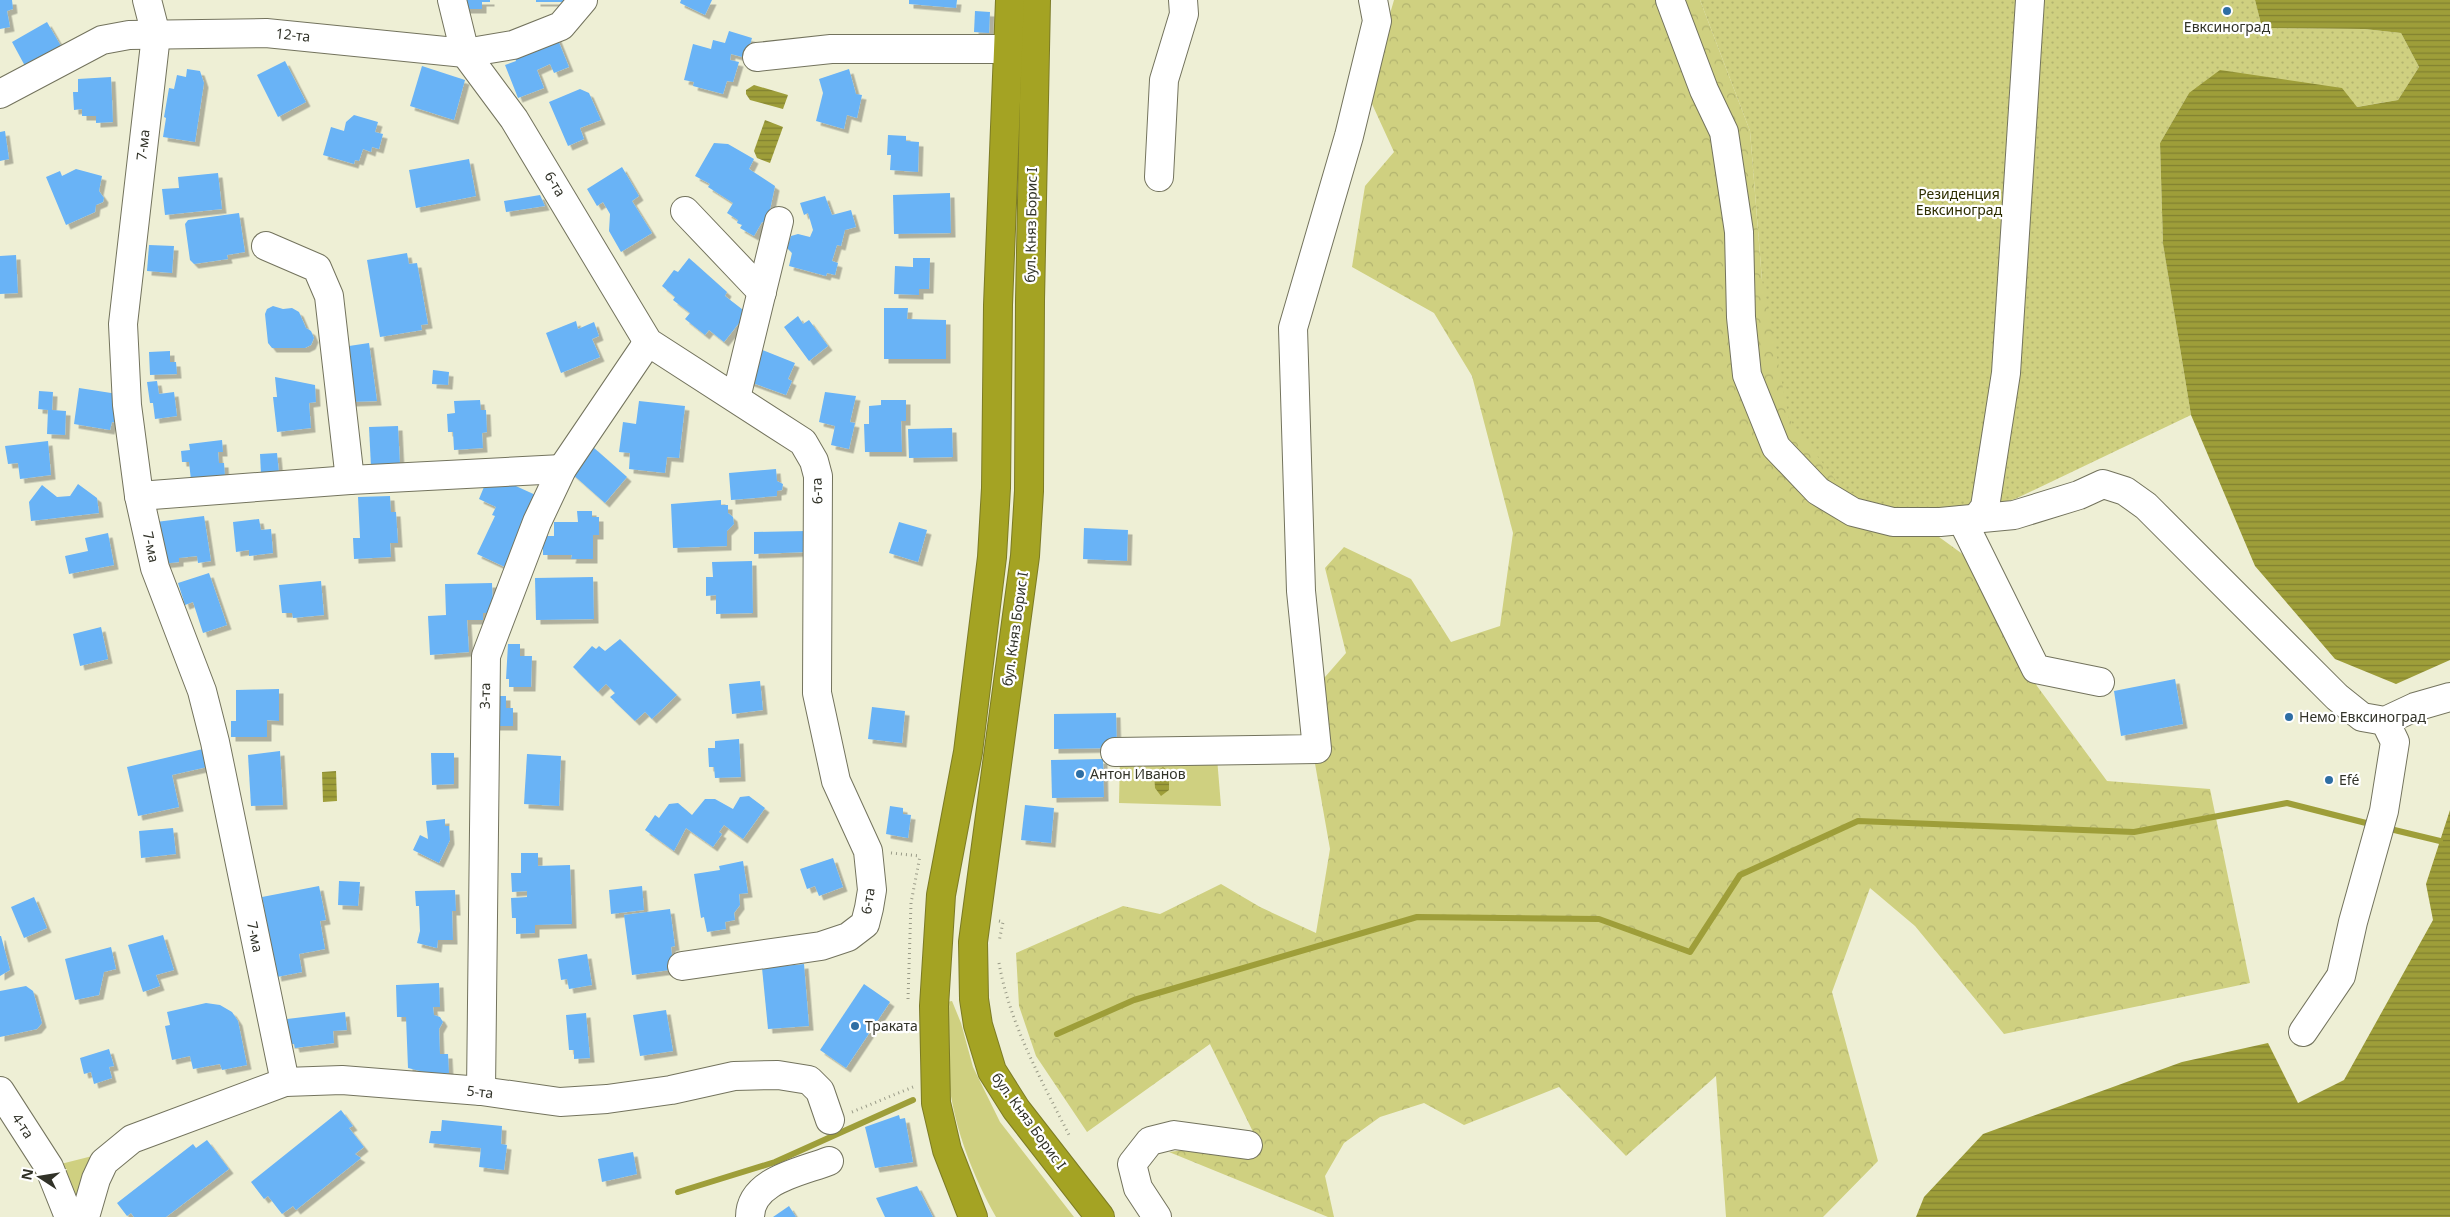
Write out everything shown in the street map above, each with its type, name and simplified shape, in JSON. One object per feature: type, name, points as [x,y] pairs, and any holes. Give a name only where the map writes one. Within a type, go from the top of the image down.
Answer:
[{"type":"highway","name":"бул. Княз Борис I","points":[[973,1217],[947,1150],[936,1103],[933,1058],[936,946],[941,895],[968,752],[992,557],[996,488],[998,305],[1010,0]]},
{"type":"highway","name":"бул. Княз Борис I","points":[[1036,0],[1030,301],[1029,491],[1025,556],[973,942],[972,972],[978,1025],[992,1071],[1016,1109],[1100,1217]]},
{"type":"street","name":"7-ма","points":[[147,0],[156,35],[123,324],[127,405],[139,496],[156,568],[202,691],[215,742],[285,1082]]},
{"type":"street","name":"6-та","points":[[452,0],[465,53],[514,119],[648,342],[803,442],[814,461],[818,476],[817,693],[836,781],[868,851],[872,890],[865,924],[848,937],[821,946],[682,966]]},
{"type":"street","name":"12-та","points":[[0,94],[102,40],[128,35],[266,33],[465,53],[513,45],[561,26],[582,0]]},
{"type":"street","points":[[1159,176],[1164,80],[1184,14],[1183,0]]},
{"type":"street","points":[[1115,752],[1317,749],[1301,591],[1293,328],[1349,136],[1377,21],[1373,0]]},
{"type":"street","points":[[1670,0],[1704,90],[1724,132],[1739,232],[1741,317],[1747,376],[1776,447],[1818,491],[1853,512],[1893,522],[2014,515],[2079,495],[2103,484],[2125,491],[2146,506],[2337,697],[2362,717],[2385,721],[2415,707],[2450,697]]},
{"type":"street","points":[[1969,519],[1985,507],[2006,373],[2030,0]]},
{"type":"street","points":[[757,57],[830,49],[1009,49]]},
{"type":"street","points":[[685,211],[762,292]]},
{"type":"street","points":[[736,398],[779,221]]},
{"type":"street","points":[[266,246],[317,268],[330,296],[350,480]]},
{"type":"street","name":"3-та","points":[[481,1091],[486,656],[537,522],[562,469],[648,342]]},
{"type":"street","points":[[139,496],[350,480],[562,469]]},
{"type":"street","points":[[1969,519],[2036,669],[2100,682]]},
{"type":"street","points":[[2303,1032],[2341,976],[2352,922],[2384,811],[2395,742],[2385,721]]},
{"type":"street","name":"5-та","points":[[85,1217],[96,1179],[104,1162],[116,1150],[132,1139],[285,1082],[342,1080],[481,1091],[560,1102],[608,1099],[672,1090],[734,1076],[778,1076],[810,1080],[820,1091],[830,1120]]},
{"type":"street","name":"4-та","points":[[0,1091],[49,1167],[69,1217]]},
{"type":"street","points":[[1157,1217],[1138,1188],[1132,1164],[1150,1141],[1174,1135],[1248,1145]]},
{"type":"street","points":[[750,1217],[750,1209],[756,1195],[768,1184],[829,1161]]},
{"type":"path","points":[[868,851],[920,856],[947,863]]},
{"type":"path","points":[[908,985],[911,903],[920,856]]},
{"type":"path","points":[[999,946],[1003,922]]},
{"type":"path","points":[[998,953],[1004,989],[1012,1018],[1072,1143]]},
{"type":"path","points":[[830,1120],[914,1087],[933,1058]]},
{"type":"green space","points":[[1394,0],[1700,0],[1750,131],[1762,280],[1906,513],[1968,558],[2037,686],[2107,781],[2210,789],[2250,983],[2004,1034],[1915,926],[1870,888],[1832,992],[1878,1161],[1823,1217],[1726,1217],[1716,1076],[1626,1156],[1559,1087],[1464,1125],[1424,1103],[1380,1117],[1344,1143],[1325,1176],[1334,1217],[1328,1217],[1169,1152],[1257,1140],[1210,1044],[1087,1132],[1036,1056],[1019,1006],[1016,953],[1123,906],[1160,914],[1221,884],[1260,907],[1316,933],[1330,849],[1304,701],[1346,653],[1325,568],[1344,547],[1411,579],[1451,642],[1500,626],[1513,533],[1472,376],[1434,313],[1352,267],[1365,186],[1394,152],[1367,93]]},
{"type":"green space","name":"Резиденция Евксиноград","points":[[1700,0],[2255,0],[2262,28],[2364,29],[2401,33],[2419,67],[2398,100],[2356,107],[2189,93],[2160,143],[2163,244],[2191,415],[2015,499],[1985,507],[1906,513],[1843,490],[1789,419],[1762,280],[1750,131]]},
{"type":"green space","points":[[1120,757],[1217,758],[1221,806],[1119,803]]},
{"type":"green space","points":[[952,1001],[961,1023],[973,1067],[1000,1122],[1074,1217],[996,1217],[966,1152],[952,1101],[949,1083],[947,1002]]},
{"type":"green space","points":[[116,1150],[85,1217],[49,1167]]},
{"type":"shaded area","points":[[2255,0],[2450,0],[2450,660],[2396,684],[2335,659],[2255,566],[2191,415],[2163,244],[2160,143],[2189,93],[2220,70],[2342,88],[2357,107],[2398,100],[2419,67],[2401,33],[2364,29],[2262,28]]},
{"type":"shaded area","points":[[754,85],[788,95],[783,109],[750,100],[746,90]]},
{"type":"shaded area","points":[[765,120],[783,127],[770,163],[757,158],[754,151]]},
{"type":"shaded area","points":[[1163,767],[1169,772],[1169,790],[1161,796],[1155,788],[1154,773]]},
{"type":"shaded area","points":[[336,771],[337,801],[323,802],[322,772]]},
{"type":"shaded area","points":[[2450,810],[2450,1217],[1916,1217],[1924,1197],[1983,1134],[2182,1062],[2268,1043],[2298,1103],[2344,1080],[2433,920],[2426,884]]},
{"type":"building","points":[[0,0],[12,0],[13,9],[7,11],[10,27],[0,29]]},
{"type":"building","points":[[461,0],[490,0],[490,2],[482,2],[482,9],[463,9]]},
{"type":"building","points":[[536,0],[569,0],[569,2],[536,2]]},
{"type":"building","points":[[681,0],[712,0],[705,15],[680,3]]},
{"type":"building","points":[[909,0],[957,0],[956,8],[909,4]]},
{"type":"building","points":[[975,11],[990,12],[989,33],[974,32]]},
{"type":"building","points":[[47,22],[61,46],[25,66],[12,42]]},
{"type":"building","points":[[729,31],[752,38],[746,58],[731,54],[730,60],[739,62],[733,82],[727,81],[723,94],[693,86],[694,82],[684,80],[693,44],[711,49],[713,40],[725,43]]},
{"type":"building","points":[[556,35],[569,67],[554,73],[550,64],[537,70],[544,88],[518,98],[505,65],[516,61],[513,51]]},
{"type":"building","points":[[285,61],[306,102],[278,117],[257,75]]},
{"type":"building","points":[[422,66],[465,80],[454,120],[410,106]]},
{"type":"building","points":[[187,69],[200,71],[204,83],[195,142],[163,137],[169,88],[174,89],[177,75],[186,77]]},
{"type":"building","points":[[849,69],[856,94],[862,95],[857,118],[847,115],[844,129],[816,121],[823,93],[819,79]]},
{"type":"building","points":[[111,77],[113,122],[96,123],[96,116],[82,116],[82,109],[74,110],[73,92],[78,92],[78,79]]},
{"type":"building","points":[[580,89],[589,93],[601,120],[580,128],[584,139],[568,146],[549,102]]},
{"type":"building","points":[[354,115],[378,122],[375,132],[383,134],[379,149],[372,147],[371,152],[363,149],[359,161],[355,160],[354,164],[323,155],[331,127],[344,131],[346,122]]},
{"type":"building","points":[[5,131],[9,159],[0,161],[0,132]]},
{"type":"building","points":[[888,135],[906,136],[906,141],[919,142],[918,172],[890,170],[891,155],[887,155]]},
{"type":"building","points":[[714,143],[728,144],[754,159],[749,169],[775,186],[767,224],[762,222],[754,236],[740,228],[742,225],[737,223],[738,220],[727,213],[733,203],[708,187],[710,184],[695,176]]},
{"type":"building","points":[[469,159],[476,196],[416,208],[409,170]]},
{"type":"building","points":[[622,167],[639,196],[632,201],[652,233],[621,252],[609,231],[610,214],[603,202],[597,206],[587,189]]},
{"type":"building","points":[[76,169],[102,176],[99,191],[104,198],[103,202],[96,205],[95,212],[66,225],[46,177],[60,171],[62,176]]},
{"type":"building","points":[[218,173],[222,209],[165,215],[162,189],[179,188],[178,177]]},
{"type":"building","points":[[950,193],[951,233],[894,234],[893,195]]},
{"type":"building","points":[[540,195],[545,206],[506,212],[504,201]]},
{"type":"building","points":[[825,196],[832,215],[851,210],[856,227],[845,230],[841,246],[837,245],[832,261],[838,263],[835,275],[827,273],[826,276],[789,266],[792,253],[787,248],[791,236],[798,234],[810,237],[813,230],[808,213],[804,215],[800,203]]},
{"type":"building","points":[[239,213],[245,252],[227,255],[228,259],[194,264],[190,260],[185,224],[188,220]]},
{"type":"building","points":[[149,245],[174,246],[172,273],[147,271]]},
{"type":"building","points":[[407,253],[409,264],[417,263],[428,324],[421,325],[422,330],[380,337],[367,260]]},
{"type":"building","points":[[16,255],[18,293],[0,294],[0,256]]},
{"type":"building","points":[[689,258],[727,292],[725,296],[747,313],[724,342],[709,330],[705,335],[685,319],[690,313],[673,300],[675,297],[662,286],[674,270],[678,272]]},
{"type":"building","points":[[913,258],[930,258],[929,289],[919,289],[919,295],[894,294],[895,266],[913,267]]},
{"type":"building","points":[[273,306],[283,309],[292,308],[299,312],[306,328],[311,331],[314,338],[311,345],[305,348],[272,348],[268,343],[265,314],[267,309]]},
{"type":"building","points":[[884,308],[908,308],[907,319],[946,320],[946,359],[884,359]]},
{"type":"building","points":[[798,316],[803,324],[809,320],[828,346],[809,361],[784,327]]},
{"type":"building","points":[[576,321],[578,329],[594,322],[599,336],[592,339],[600,357],[561,373],[546,333]]},
{"type":"building","points":[[369,343],[377,401],[350,402],[349,346]]},
{"type":"building","points":[[760,349],[795,363],[788,379],[792,381],[786,395],[747,381]]},
{"type":"building","points":[[170,351],[170,362],[176,362],[177,374],[150,375],[149,352]]},
{"type":"building","points":[[433,370],[449,372],[448,385],[432,384]]},
{"type":"building","points":[[275,377],[315,385],[316,402],[309,403],[311,428],[277,432],[273,397],[277,397]]},
{"type":"building","points":[[157,381],[159,394],[174,392],[177,416],[155,419],[153,403],[150,403],[147,382]]},
{"type":"building","points":[[79,388],[124,395],[119,423],[112,422],[110,430],[74,424]]},
{"type":"building","points":[[39,391],[53,392],[52,410],[66,411],[65,435],[47,434],[48,410],[38,409]]},
{"type":"building","points":[[825,392],[856,396],[850,422],[855,423],[849,449],[831,445],[835,426],[819,422]]},
{"type":"building","points":[[480,400],[481,410],[486,410],[487,432],[482,433],[483,448],[454,450],[453,432],[448,432],[447,414],[455,413],[454,401]]},
{"type":"building","points":[[881,400],[906,400],[906,421],[901,421],[902,452],[865,452],[864,424],[869,424],[869,406],[881,405]]},
{"type":"building","points":[[639,401],[685,406],[679,458],[667,457],[665,473],[629,469],[630,453],[619,452],[623,422],[636,424]]},
{"type":"building","points":[[398,426],[400,465],[371,467],[369,427]]},
{"type":"building","points":[[952,428],[953,457],[909,458],[908,429]]},
{"type":"building","points":[[222,440],[223,452],[218,452],[219,463],[224,463],[225,476],[191,480],[189,462],[182,462],[181,451],[190,450],[189,444]]},
{"type":"building","points":[[48,441],[51,475],[20,479],[18,463],[8,464],[5,446]]},
{"type":"building","points":[[593,447],[627,477],[605,503],[570,472]]},
{"type":"building","points":[[277,453],[279,473],[261,474],[260,454]]},
{"type":"building","points":[[776,469],[777,481],[783,484],[782,490],[777,491],[777,496],[731,500],[729,473]]},
{"type":"building","points":[[486,482],[507,482],[540,497],[507,568],[477,554],[495,516],[492,515],[496,507],[479,499]]},
{"type":"building","points":[[78,484],[97,498],[99,513],[31,521],[29,502],[42,485],[57,497],[70,496]]},
{"type":"building","points":[[390,496],[391,512],[396,512],[398,543],[390,543],[391,557],[354,559],[353,538],[360,538],[358,497]]},
{"type":"building","points":[[721,500],[721,505],[728,505],[728,513],[733,517],[734,524],[727,531],[727,546],[673,548],[671,504]]},
{"type":"building","points":[[577,511],[592,511],[592,517],[599,517],[599,535],[593,535],[593,559],[571,559],[572,555],[543,555],[543,536],[554,536],[554,522],[578,522]]},
{"type":"building","points":[[204,516],[211,561],[198,563],[197,556],[179,558],[179,562],[162,564],[156,522]]},
{"type":"building","points":[[259,519],[261,530],[271,529],[273,553],[249,556],[249,550],[236,552],[233,522]]},
{"type":"building","points":[[899,522],[927,530],[918,562],[889,553]]},
{"type":"building","points":[[1084,528],[1128,530],[1127,561],[1083,559]]},
{"type":"building","points":[[807,531],[807,552],[754,554],[754,532]]},
{"type":"building","points":[[108,533],[114,565],[69,574],[65,556],[88,551],[85,538]]},
{"type":"building","points":[[752,561],[753,613],[716,614],[716,595],[706,596],[706,577],[713,577],[712,562]]},
{"type":"building","points":[[209,573],[227,625],[203,633],[193,602],[185,605],[178,583]]},
{"type":"building","points":[[593,577],[594,619],[536,620],[535,578]]},
{"type":"building","points":[[321,581],[324,615],[293,618],[292,613],[282,613],[279,585]]},
{"type":"building","points":[[492,583],[493,613],[483,613],[483,620],[467,620],[469,652],[430,655],[428,616],[446,615],[445,584]]},
{"type":"building","points":[[101,627],[108,659],[80,666],[73,634]]},
{"type":"building","points":[[620,639],[677,695],[652,719],[645,712],[635,721],[610,697],[615,693],[606,684],[598,692],[573,667],[592,646],[596,649],[599,646],[605,651]]},
{"type":"building","points":[[508,644],[520,644],[520,656],[532,656],[531,687],[509,687],[509,679],[506,679]]},
{"type":"building","points":[[2175,679],[2183,724],[2121,736],[2114,691]]},
{"type":"building","points":[[760,681],[763,710],[732,714],[729,684]]},
{"type":"building","points":[[279,689],[279,721],[267,720],[267,737],[231,737],[231,721],[236,721],[236,690]]},
{"type":"building","points":[[495,696],[506,696],[506,708],[513,708],[513,726],[495,726]]},
{"type":"building","points":[[872,707],[905,711],[902,743],[868,739]]},
{"type":"building","points":[[1116,713],[1117,748],[1054,749],[1054,714]]},
{"type":"building","points":[[739,739],[741,777],[715,778],[714,767],[709,767],[708,748],[715,748],[715,741]]},
{"type":"building","points":[[203,749],[207,767],[172,775],[179,807],[138,816],[127,767]]},
{"type":"building","points":[[280,751],[283,805],[251,806],[248,755]]},
{"type":"building","points":[[431,753],[454,753],[454,784],[432,785]]},
{"type":"building","points":[[527,754],[561,756],[559,806],[524,804]]},
{"type":"building","points":[[1103,759],[1104,797],[1052,798],[1051,760]]},
{"type":"building","points":[[749,796],[765,808],[743,839],[724,825],[719,832],[722,834],[713,847],[686,828],[674,851],[645,830],[655,815],[659,818],[669,804],[678,803],[692,815],[705,799],[715,799],[733,809],[740,797]]},
{"type":"building","points":[[1025,805],[1054,808],[1051,843],[1021,840]]},
{"type":"building","points":[[890,806],[903,808],[903,814],[911,815],[908,838],[886,834]]},
{"type":"building","points":[[445,819],[445,826],[449,826],[450,840],[439,863],[413,850],[420,835],[428,839],[426,821]]},
{"type":"building","points":[[173,828],[176,854],[141,858],[139,831]]},
{"type":"building","points":[[521,853],[538,853],[538,866],[570,865],[572,924],[535,925],[535,933],[516,934],[516,918],[512,918],[511,898],[527,897],[527,891],[512,892],[511,873],[521,873]]},
{"type":"building","points":[[833,858],[843,887],[819,896],[815,886],[807,889],[800,869]]},
{"type":"building","points":[[743,861],[748,893],[739,894],[740,905],[734,913],[735,920],[725,922],[726,929],[707,932],[704,917],[701,918],[694,874],[720,870],[719,866]]},
{"type":"building","points":[[339,881],[360,882],[358,906],[338,905]]},
{"type":"building","points":[[319,886],[326,920],[320,921],[325,949],[299,954],[302,972],[277,977],[262,897]]},
{"type":"building","points":[[642,886],[644,910],[611,914],[609,890]]},
{"type":"building","points":[[455,890],[456,911],[452,911],[453,940],[438,940],[437,948],[417,943],[420,931],[419,906],[416,906],[415,891]]},
{"type":"building","points":[[34,897],[47,928],[24,938],[11,907]]},
{"type":"building","points":[[670,909],[675,946],[671,947],[673,965],[670,970],[632,975],[624,915]]},
{"type":"building","points":[[163,935],[174,970],[156,975],[160,986],[143,992],[128,945]]},
{"type":"building","points":[[0,936],[10,970],[0,976]]},
{"type":"building","points":[[111,947],[116,969],[104,972],[99,995],[75,1000],[65,959]]},
{"type":"building","points":[[587,954],[592,985],[569,989],[567,979],[561,980],[558,959]]},
{"type":"building","points":[[804,964],[809,1026],[768,1029],[762,968]]},
{"type":"building","points":[[439,983],[440,1007],[433,1007],[434,1015],[440,1017],[443,1022],[439,1029],[440,1054],[448,1054],[449,1073],[432,1074],[408,1068],[406,1017],[397,1017],[396,985]]},
{"type":"building","name":"Траката","points":[[864,984],[890,1002],[846,1068],[820,1050]]},
{"type":"building","points":[[26,986],[33,991],[42,1023],[37,1029],[0,1037],[0,991]]},
{"type":"building","points":[[206,1003],[220,1005],[232,1012],[238,1021],[247,1065],[222,1070],[220,1064],[193,1069],[190,1056],[172,1060],[165,1026],[170,1025],[167,1012]]},
{"type":"building","points":[[666,1010],[673,1051],[640,1056],[633,1015]]},
{"type":"building","points":[[345,1012],[347,1030],[333,1031],[334,1043],[295,1048],[294,1044],[290,1044],[287,1019]]},
{"type":"building","points":[[586,1013],[590,1058],[574,1059],[574,1050],[569,1050],[566,1015]]},
{"type":"building","points":[[109,1049],[114,1066],[109,1067],[112,1078],[94,1084],[91,1072],[84,1074],[80,1058]]},
{"type":"building","points":[[341,1110],[353,1126],[349,1128],[364,1147],[355,1154],[361,1158],[296,1210],[293,1206],[282,1214],[268,1196],[264,1199],[251,1182]]},
{"type":"building","points":[[899,1115],[900,1119],[905,1118],[913,1162],[875,1168],[865,1127]]},
{"type":"building","points":[[442,1120],[502,1126],[501,1144],[507,1145],[504,1170],[479,1167],[481,1148],[429,1143],[431,1131],[441,1131]]},
{"type":"building","points":[[207,1140],[229,1169],[166,1217],[134,1217],[131,1213],[127,1216],[117,1203],[193,1144],[196,1148]]},
{"type":"building","points":[[633,1152],[637,1174],[602,1182],[598,1159]]},
{"type":"building","points":[[917,1186],[933,1217],[885,1217],[876,1198]]},
{"type":"building","points":[[789,1206],[796,1217],[773,1217]]},
{"type":"waterway","points":[[1057,1034],[1134,1000],[1417,917],[1599,919],[1690,952],[1740,875],[1858,821],[2134,832],[2287,803],[2374,825]]},
{"type":"waterway","points":[[2386,828],[2440,841]]},
{"type":"waterway","points":[[678,1192],[775,1162],[913,1100]]},
{"type":"place","name":"Евксиноград","points":[[2227,11]]},
{"type":"place","name":"Немо Евксиноград","points":[[2289,717]]},
{"type":"place","name":"Антон Иванов","points":[[1080,774]]},
{"type":"place","name":"Efé","points":[[2329,780]]},
{"type":"place","name":"Траката","points":[[855,1026]]}]
